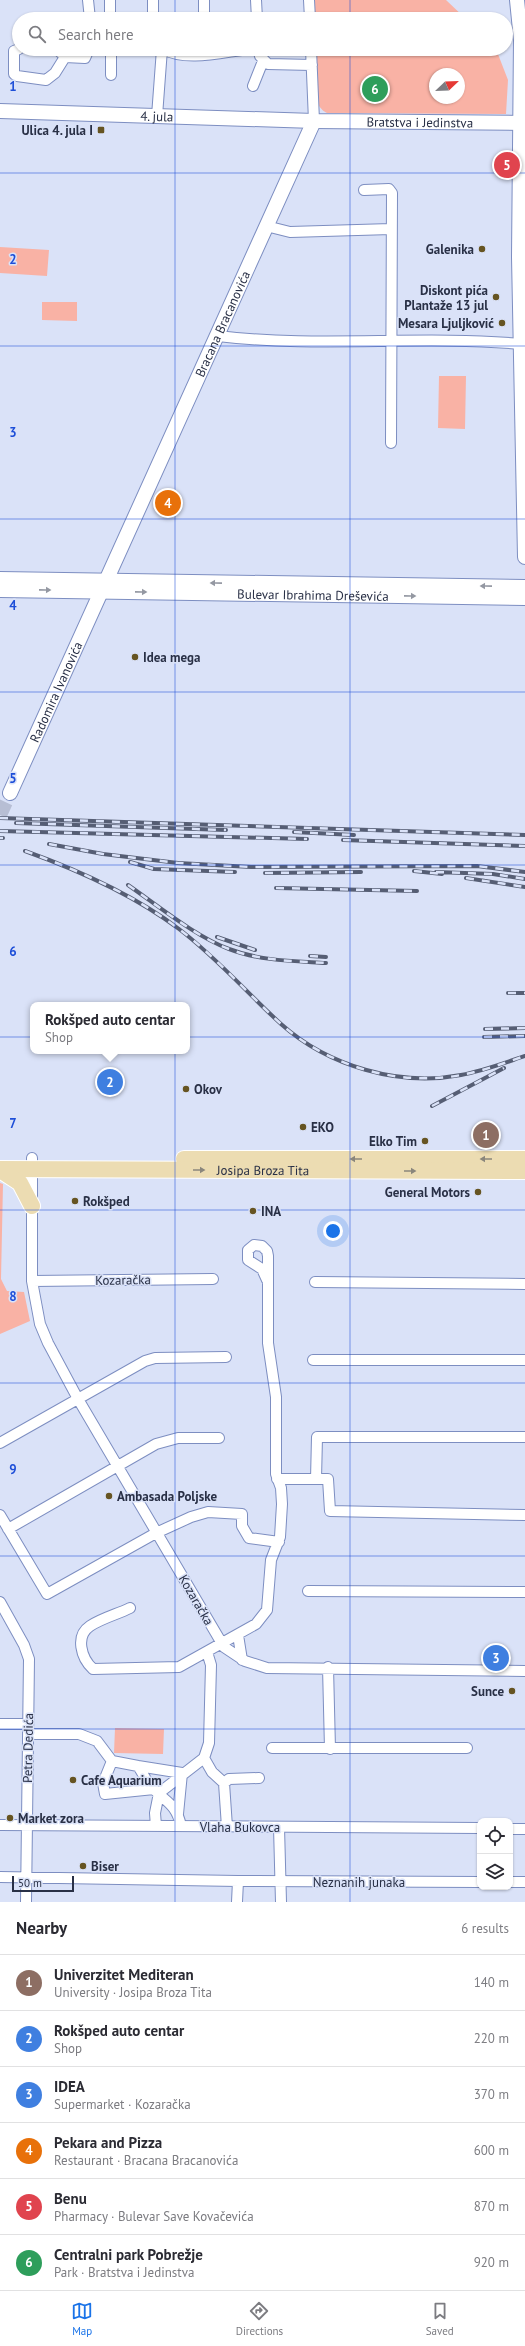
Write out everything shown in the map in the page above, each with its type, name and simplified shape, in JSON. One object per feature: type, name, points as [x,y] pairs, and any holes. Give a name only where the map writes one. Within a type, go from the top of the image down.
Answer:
[{"type":"main road","name":"Josipa Broza Tita","points":[[0,1158],[32,1164],[274,1164],[525,1159]]},
{"type":"main road","name":"Josipa Broza Tita","points":[[0,1170],[32,1164]]},
{"type":"main road","name":"Josipa Broza Tita","points":[[274,1164],[525,1171]]},
{"type":"main road","points":[[0,1170],[20,1183],[32,1206]]},
{"type":"street","points":[[88,0],[89,12]]},
{"type":"street","points":[[110,0],[110,12]]},
{"type":"street","points":[[153,0],[153,12]]},
{"type":"street","points":[[204,0],[204,12]]},
{"type":"street","points":[[256,0],[257,12]]},
{"type":"street","points":[[309,0],[310,12]]},
{"type":"street","points":[[517,0],[521,40],[523,123],[519,257],[523,392],[525,557]]},
{"type":"street","points":[[13,56],[14,74],[17,76],[46,80],[55,73],[65,56],[85,58],[86,56]]},
{"type":"street","points":[[111,56],[111,75]]},
{"type":"street","points":[[157,116],[161,56]]},
{"type":"street","points":[[253,86],[263,61],[261,56]]},
{"type":"street","name":"Bracana Bracanovića","points":[[104,586],[218,336],[314,120],[312,56]]},
{"type":"street","points":[[263,61],[276,66],[312,65]]},
{"type":"street","name":"4. jula","points":[[0,112],[314,120]]},
{"type":"street","name":"Bratstva i Jedinstva","points":[[314,120],[523,123]]},
{"type":"street","points":[[364,190],[390,190],[393,340],[391,443]]},
{"type":"street","points":[[266,226],[290,232],[391,228]]},
{"type":"street","points":[[218,336],[250,340],[393,340],[521,344]]},
{"type":"street","points":[[0,579],[104,586]]},
{"type":"street","points":[[0,590],[104,586]]},
{"type":"street","name":"Bulevar Ibrahima Dreševića","points":[[104,586],[525,587]]},
{"type":"street","name":"Bulevar Ibrahima Dreševića","points":[[104,586],[525,598]]},
{"type":"street","name":"Radomira Ivanovića","points":[[10,793],[104,586]]},
{"type":"street","name":"Kozaračka","points":[[32,1164],[32,1281],[40,1324],[48,1343],[78,1399],[221,1644],[242,1660],[268,1668],[525,1671]]},
{"type":"street","name":"Kozaračka","points":[[32,1281],[213,1279]]},
{"type":"street","points":[[130,1608],[90,1626],[82,1638],[81,1648],[84,1658],[93,1669],[174,1668],[207,1652],[256,1624],[267,1610],[272,1560],[279,1542],[282,1493],[277,1479],[276,1397],[268,1343],[268,1280]]},
{"type":"street","points":[[315,1282],[525,1284]]},
{"type":"street","points":[[0,1443],[150,1359],[226,1357]]},
{"type":"street","points":[[313,1360],[525,1360]]},
{"type":"street","points":[[316,1479],[317,1438],[525,1437]]},
{"type":"street","points":[[8,1529],[117,1466],[166,1440],[219,1438]]},
{"type":"street","points":[[277,1479],[328,1479],[330,1511],[525,1515]]},
{"type":"street","points":[[0,1516],[47,1594],[156,1533],[199,1514],[226,1512],[242,1514],[242,1526],[249,1538],[279,1542]]},
{"type":"street","points":[[308,1591],[525,1592]]},
{"type":"street","name":"Petra Dedića","points":[[0,1602],[24,1645],[29,1660],[26,1902]]},
{"type":"street","points":[[238,1635],[242,1660]]},
{"type":"street","points":[[112,1761],[103,1783],[105,1794],[157,1791],[204,1758],[210,1743],[211,1665],[207,1652]]},
{"type":"street","points":[[328,1668],[330,1748]]},
{"type":"street","points":[[0,1724],[28,1729],[79,1734],[97,1741],[112,1761],[182,1773]]},
{"type":"street","points":[[272,1748],[467,1748]]},
{"type":"street","points":[[204,1758],[212,1772],[224,1782],[227,1827]]},
{"type":"street","points":[[138,1766],[157,1791],[171,1802],[178,1814],[181,1826]]},
{"type":"street","points":[[178,1814],[182,1773]]},
{"type":"street","points":[[224,1782],[229,1779],[259,1778]]},
{"type":"street","points":[[156,1826],[155,1813],[157,1791]]},
{"type":"street","name":"Vlaha Bukovca","points":[[0,1825],[477,1828]]},
{"type":"street","points":[[279,1827],[281,1902]]},
{"type":"street","points":[[513,1829],[525,1829]]},
{"type":"street","name":"Neznanih junaka","points":[[0,1877],[26,1876],[281,1882],[477,1882]]},
{"type":"street","points":[[238,1881],[238,1902]]},
{"type":"street","points":[[513,1882],[525,1882]]},
{"type":"shaded area","points":[[312,0],[446,0],[459,12],[313,12]]},
{"type":"shaded area","points":[[314,56],[499,56],[508,80],[506,114],[327,113],[321,108],[317,101],[313,84]]},
{"type":"shaded area","points":[[0,247],[49,250],[47,276],[0,273]]},
{"type":"shaded area","points":[[42,302],[77,302],[77,321],[42,320]]},
{"type":"shaded area","points":[[439,376],[466,376],[465,429],[438,428]]},
{"type":"shaded area","points":[[0,1183],[3,1184],[1,1279],[7,1291],[24,1292],[30,1321],[0,1334]]},
{"type":"shaded area","points":[[115,1728],[164,1729],[163,1754],[114,1753]]},
{"type":"tunnel","points":[[0,815],[10,793]]},
{"type":"railway","points":[[0,818],[525,835]]},
{"type":"railway","points":[[16,823],[226,830]]},
{"type":"railway","points":[[0,831],[307,839]]},
{"type":"railway","points":[[294,832],[354,835]]},
{"type":"railway","points":[[343,840],[525,846]]},
{"type":"railway","points":[[49,844],[103,854],[178,863],[251,867],[477,866],[525,872]]},
{"type":"railway","points":[[25,851],[65,866],[105,884],[162,917],[206,951],[281,1024],[300,1039],[342,1062],[365,1070],[389,1075],[413,1078],[437,1078],[461,1075],[493,1067],[525,1056]]},
{"type":"railway","points":[[130,862],[154,869],[235,872]]},
{"type":"railway","points":[[414,871],[442,874]]},
{"type":"railway","points":[[265,873],[361,872]]},
{"type":"railway","points":[[436,872],[493,874],[525,879]]},
{"type":"railway","points":[[466,878],[525,887]]},
{"type":"railway","points":[[128,885],[190,929],[216,944],[253,956],[289,961],[326,963]]},
{"type":"railway","points":[[276,888],[417,891]]},
{"type":"railway","points":[[217,937],[255,950]]},
{"type":"railway","points":[[310,956],[326,957]]},
{"type":"railway","points":[[508,993],[525,993]]},
{"type":"railway","points":[[485,1029],[525,1028]]},
{"type":"railway","points":[[484,1037],[525,1036]]},
{"type":"railway","points":[[432,1106],[504,1068]]},
{"type":"place","name":"Centralni park Pobrežje","points":[[375,89]]},
{"type":"place","name":"Ulica 4. jula I","points":[[101,130]]},
{"type":"place","name":"Benu","points":[[507,165]]},
{"type":"place","name":"Galenika","points":[[482,249]]},
{"type":"place","name":"Diskont pića Plantaže 13 jul","points":[[496,297]]},
{"type":"place","name":"Mesara Ljuljković","points":[[502,323]]},
{"type":"place","name":"Pekara and Pizza","points":[[168,503]]},
{"type":"place","name":"Idea mega","points":[[135,657]]},
{"type":"place","name":"Rokšped auto centar","points":[[110,1082]]},
{"type":"place","name":"Okov","points":[[186,1089]]},
{"type":"place","name":"EKO","points":[[303,1127]]},
{"type":"place","name":"Univerzitet Mediteran","points":[[486,1135]]},
{"type":"place","name":"Elko Tim","points":[[425,1141]]},
{"type":"place","name":"General Motors","points":[[478,1192]]},
{"type":"place","name":"Rokšped","points":[[75,1201]]},
{"type":"place","name":"INA","points":[[253,1211]]},
{"type":"place","name":"Ambasada Poljske","points":[[109,1496]]},
{"type":"place","name":"IDEA","points":[[496,1658]]},
{"type":"place","name":"Sunce","points":[[512,1691]]},
{"type":"place","name":"Cafe Aquarium","points":[[73,1780]]},
{"type":"place","name":"Market zora","points":[[10,1818]]},
{"type":"place","name":"Biser","points":[[83,1866]]}]
